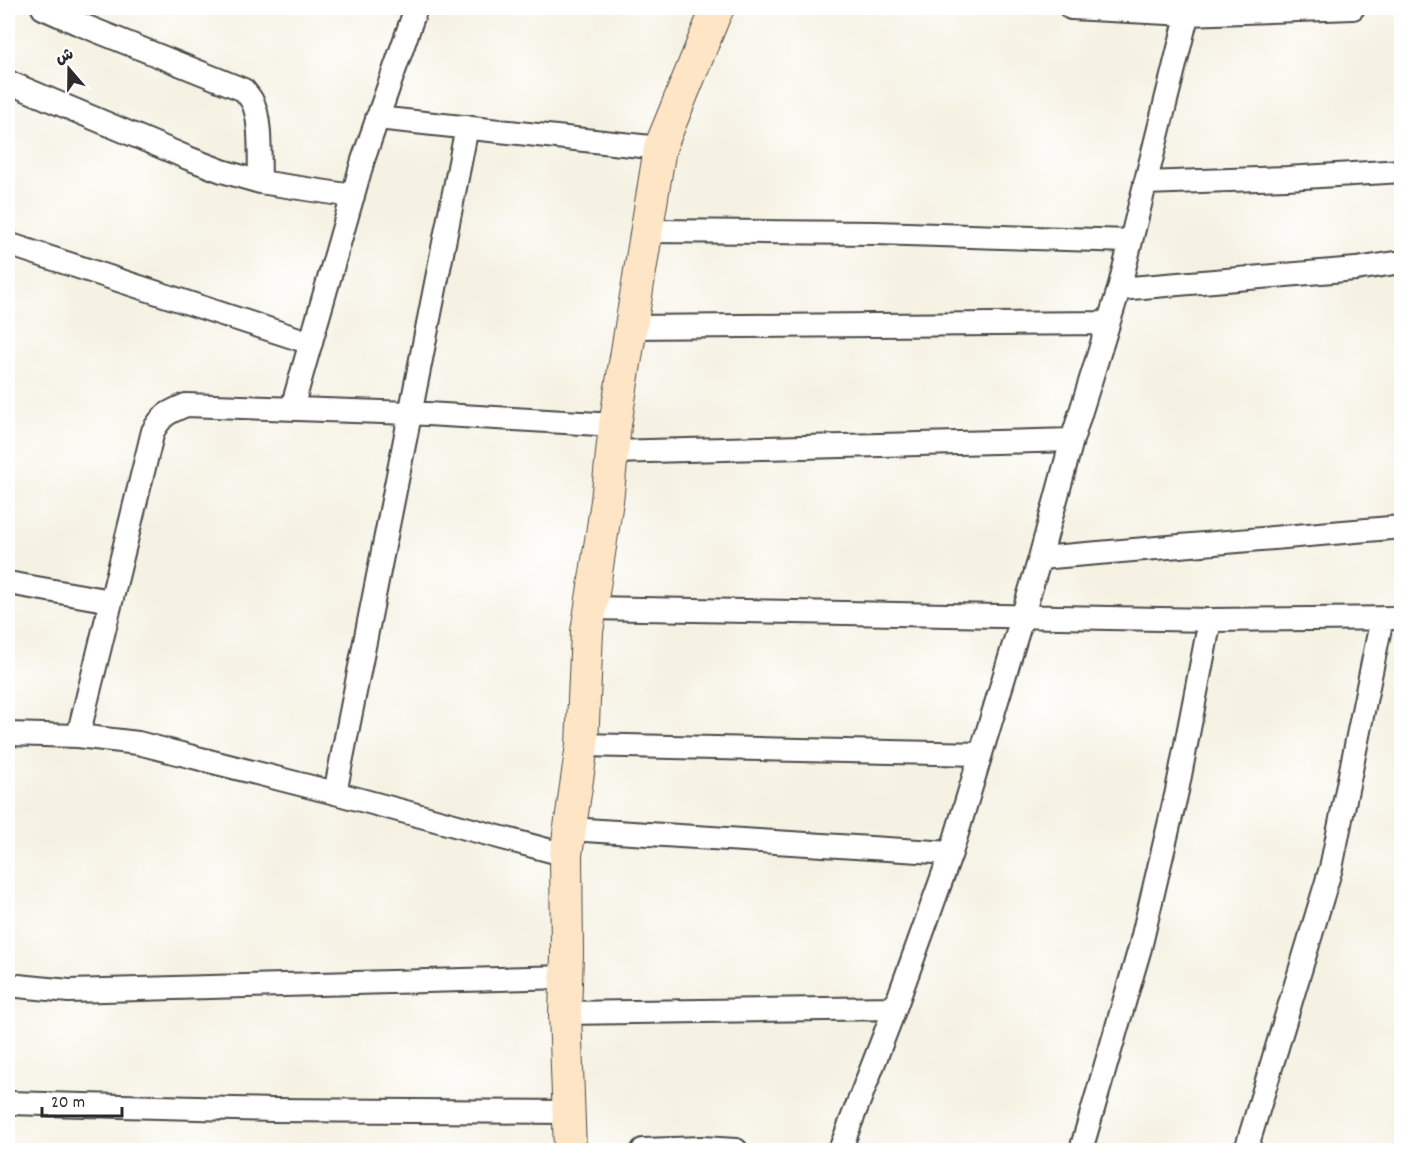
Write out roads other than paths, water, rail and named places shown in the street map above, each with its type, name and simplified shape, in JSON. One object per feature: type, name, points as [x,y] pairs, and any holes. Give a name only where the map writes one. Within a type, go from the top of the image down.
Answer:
[{"type":"street","points":[[43,8],[244,90],[253,102],[256,115],[260,182]]},
{"type":"street","points":[[291,408],[352,196],[416,8]]},
{"type":"street","points":[[570,1150],[566,1012],[568,842],[582,745],[587,632],[607,501],[613,438],[660,148],[718,8]]},
{"type":"street","points":[[1071,8],[1188,11],[1353,8]]},
{"type":"street","points":[[840,1150],[895,1008],[951,852],[981,754],[1040,558],[1072,440],[1119,289],[1188,11]]},
{"type":"street","points":[[8,82],[222,171],[260,182],[352,196]]},
{"type":"street","points":[[377,118],[660,148]]},
{"type":"street","points":[[335,793],[467,127]]},
{"type":"street","points":[[1145,183],[1401,171]]},
{"type":"street","points":[[647,231],[876,233],[1130,241]]},
{"type":"street","points":[[8,244],[310,343]]},
{"type":"street","points":[[1119,289],[1356,269],[1401,262]]},
{"type":"street","points":[[631,327],[1108,323]]},
{"type":"street","points":[[78,736],[153,431],[160,418],[186,405],[410,413],[613,438],[1072,440]]},
{"type":"street","points":[[1040,558],[1401,527]]},
{"type":"street","points":[[8,583],[111,601]]},
{"type":"street","points":[[591,608],[1210,620],[1392,618],[1331,868],[1246,1150]]},
{"type":"street","points":[[1081,1150],[1140,948],[1177,792],[1210,620]]},
{"type":"street","points":[[8,734],[78,736],[138,744],[335,793],[568,842],[951,852]]},
{"type":"street","points":[[582,745],[981,754]]},
{"type":"street","points":[[8,985],[69,991],[567,977]]},
{"type":"street","points":[[566,1012],[895,1008]]},
{"type":"street","points":[[8,1103],[272,1110],[569,1112]]},
{"type":"street","points":[[643,1150],[702,1148],[736,1150]]}]
